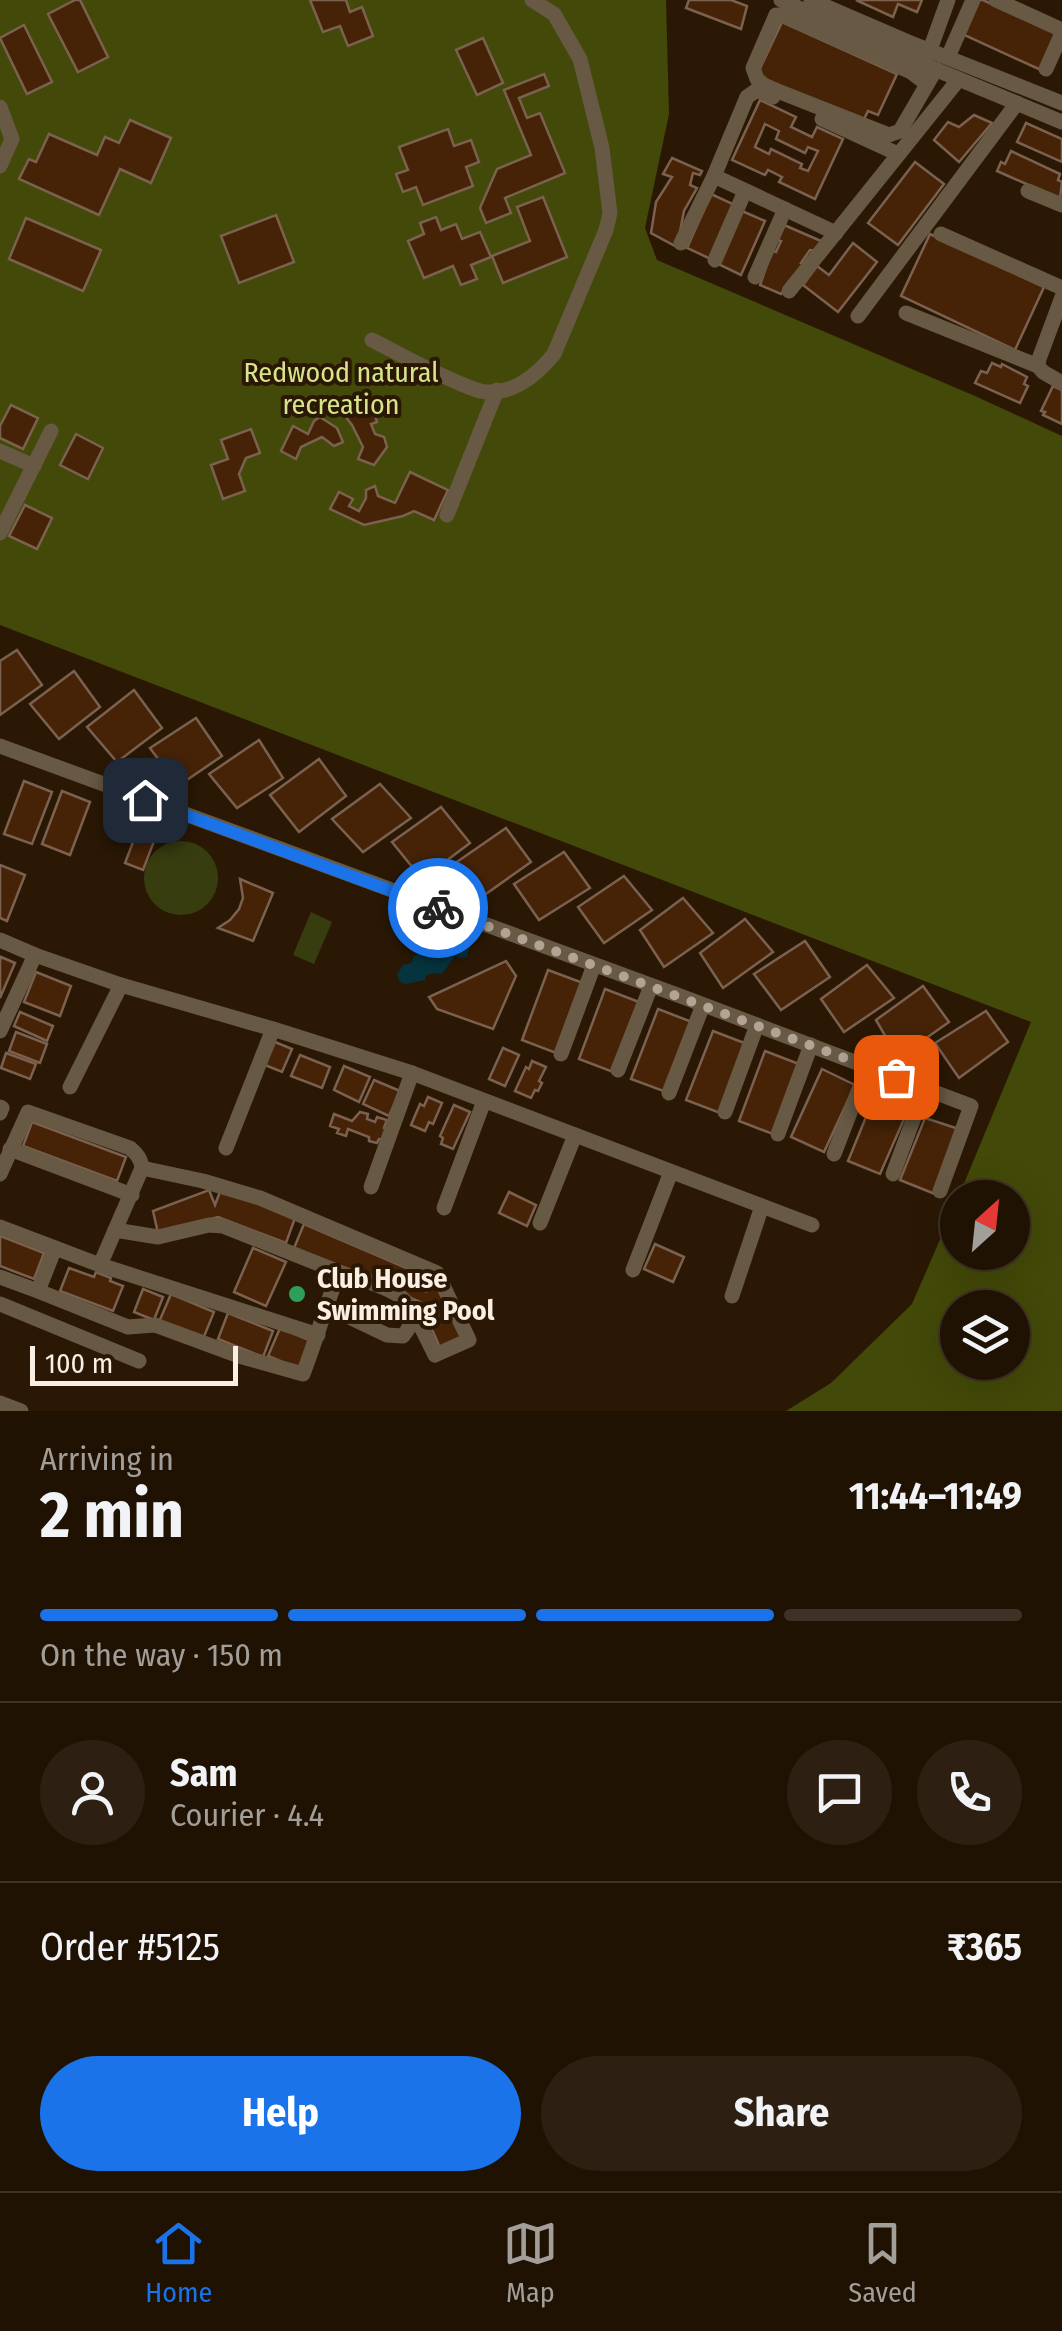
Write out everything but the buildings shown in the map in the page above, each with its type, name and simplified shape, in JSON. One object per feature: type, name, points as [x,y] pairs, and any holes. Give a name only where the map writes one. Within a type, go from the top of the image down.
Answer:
[{"type":"street","points":[[372,340],[432,372],[482,391],[522,384],[554,354],[610,214],[602,148],[580,59],[554,14],[532,0]]},
{"type":"street","points":[[782,0],[933,65],[1061,99]]},
{"type":"street","points":[[811,0],[958,79],[1062,122]]},
{"type":"street","points":[[933,65],[948,0]]},
{"type":"street","points":[[933,65],[911,72],[776,15],[753,68],[757,80],[765,86],[889,136],[900,131],[933,65],[973,0]]},
{"type":"street","points":[[996,0],[1062,31],[1046,69]]},
{"type":"street","points":[[789,291],[958,79]]},
{"type":"street","points":[[681,243],[743,104],[752,92],[757,90],[898,154]]},
{"type":"street","points":[[858,316],[1017,103]]},
{"type":"street","points":[[0,107],[12,139],[0,166]]},
{"type":"street","points":[[714,176],[836,233]]},
{"type":"street","points":[[715,260],[746,190]]},
{"type":"street","points":[[1028,191],[1062,205]]},
{"type":"street","points":[[756,277],[785,209]]},
{"type":"street","points":[[941,234],[1062,288]]},
{"type":"street","points":[[1038,366],[1062,297]]},
{"type":"street","points":[[906,313],[1038,366],[1062,382]]},
{"type":"street","points":[[447,514],[497,390]]},
{"type":"street","points":[[0,533],[51,432]]},
{"type":"street","points":[[0,451],[34,466]]},
{"type":"street","points":[[0,746],[970,1106],[944,1180]]},
{"type":"street","points":[[0,940],[121,985],[412,1073],[812,1225]]},
{"type":"street","points":[[0,1032],[35,955]]},
{"type":"street","points":[[561,1054],[594,965]]},
{"type":"street","points":[[70,1087],[121,985]]},
{"type":"street","points":[[618,1070],[652,986]]},
{"type":"street","points":[[669,1093],[703,1004]]},
{"type":"street","points":[[725,1112],[758,1025]]},
{"type":"street","points":[[226,1148],[274,1029]]},
{"type":"street","points":[[778,1134],[811,1044]]},
{"type":"street","points":[[834,1154],[868,1066]]},
{"type":"street","points":[[370,1188],[412,1073]]},
{"type":"street","points":[[893,1174],[925,1088]]},
{"type":"street","points":[[444,1208],[484,1100]]},
{"type":"street","points":[[0,1174],[28,1112],[130,1148],[141,1160],[142,1168],[100,1265]]},
{"type":"street","points":[[540,1223],[575,1136]]},
{"type":"street","points":[[10,1150],[132,1195]]},
{"type":"street","points":[[142,1168],[260,1198],[437,1273],[469,1340],[435,1354]]},
{"type":"street","points":[[633,1270],[671,1172]]},
{"type":"street","points":[[732,1296],[762,1206]]},
{"type":"street","points":[[115,1230],[158,1237],[223,1226],[405,1297],[435,1354]]},
{"type":"street","points":[[0,1227],[100,1265],[318,1336]]},
{"type":"street","points":[[33,1318],[55,1248]]},
{"type":"street","points":[[0,1277],[128,1327],[154,1324],[239,1356],[303,1374],[340,1272]]},
{"type":"street","points":[[0,1304],[140,1360]]},
{"type":"street","points":[[326,1306],[387,1335],[403,1336],[435,1354]]},
{"type":"street","points":[[403,1336],[410,1327],[411,1307]]},
{"type":"street","points":[[0,1403],[20,1411]]},
{"type":"green space","name":"Redwood natural recreation","points":[[0,0],[666,0],[669,114],[645,228],[657,260],[1062,436],[1062,1411],[786,1411],[831,1383],[912,1304],[940,1239],[940,1270],[1030,1270],[1030,1180],[965,1180],[1031,1022],[0,625]]},
{"type":"green space","points":[[181,841],[207,852],[218,878],[207,904],[181,915],[155,904],[144,878],[155,852]]},
{"type":"green space","points":[[311,912],[332,922],[314,964],[293,955]]},
{"type":"water","points":[[447,941],[455,946],[465,944],[469,949],[467,957],[455,956],[442,974],[401,983],[397,975],[403,965],[412,963],[419,954],[434,957]]},
{"type":"way so far","points":[[438,908],[896,1077]]},
{"type":"place","name":"Club House Swimming Pool","points":[[297,1294]]},
{"type":"route","points":[[145,800],[438,908]]}]
